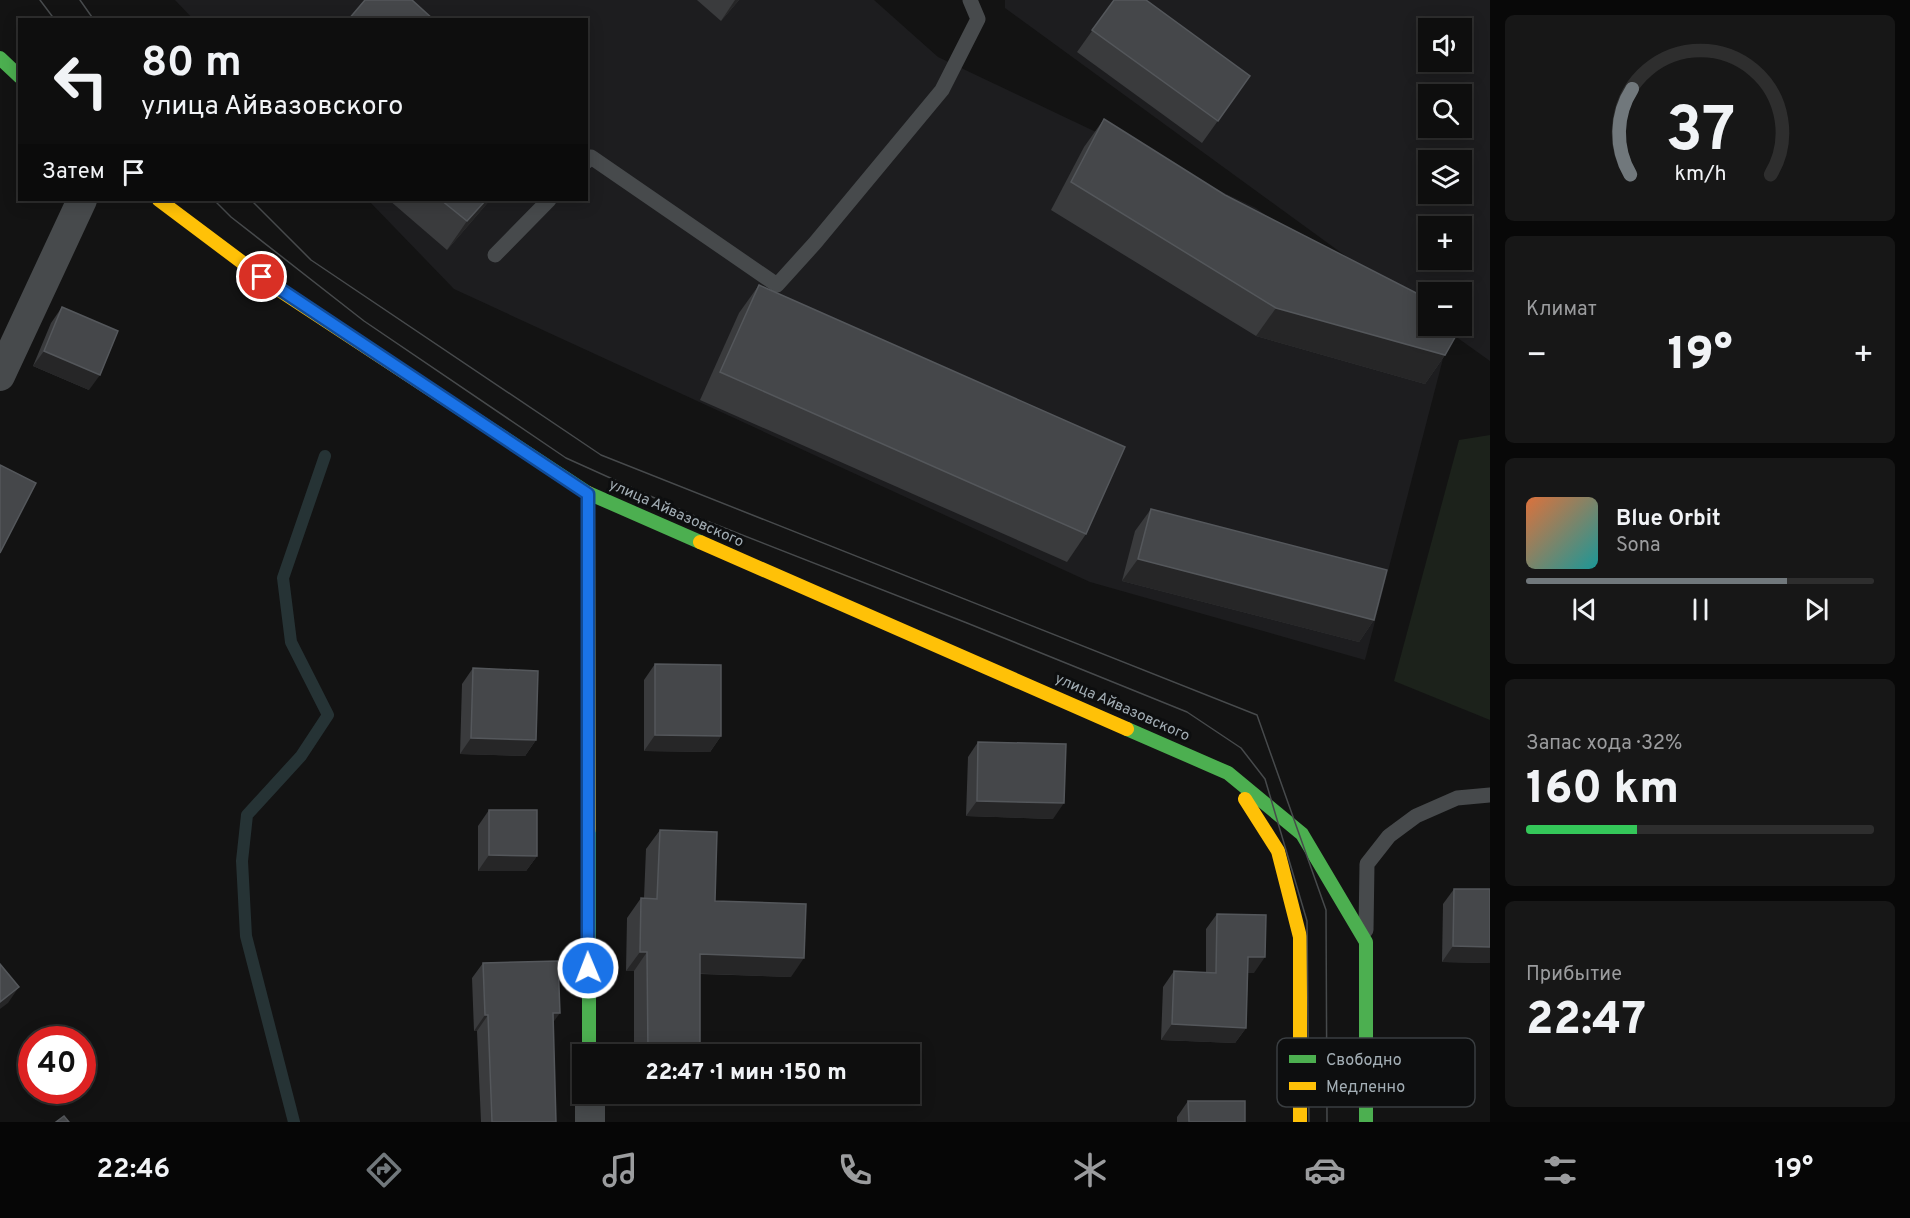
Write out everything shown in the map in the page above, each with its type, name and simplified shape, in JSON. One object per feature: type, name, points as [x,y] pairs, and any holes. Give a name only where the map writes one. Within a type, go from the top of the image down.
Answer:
[{"type":"street","points":[[0,58],[18,75]]},
{"type":"street","points":[[0,376],[82,201]]},
{"type":"street","name":"улица Айвазовского","points":[[160,201],[279,290],[588,494],[1228,773],[1302,834],[1366,942]]},
{"type":"street","points":[[588,494],[589,1044]]},
{"type":"street","points":[[1228,773],[1278,850],[1300,938],[1300,1038]]},
{"type":"street","points":[[1366,942],[1366,1038]]},
{"type":"street","points":[[590,1104],[590,1122]]},
{"type":"lane","points":[[588,160],[591,157],[777,285],[815,243],[942,90],[978,19],[970,0]]},
{"type":"lane","points":[[495,255],[548,201]]},
{"type":"lane","points":[[1366,942],[1367,864],[1389,836],[1416,816],[1457,798],[1490,795]]},
{"type":"shaded area","points":[[175,0],[874,0],[938,57],[1256,208],[1418,327],[1418,336],[1431,336],[1446,347],[1365,660],[1090,582],[454,289],[369,201],[588,201],[588,18],[192,18]]},
{"type":"shaded area","points":[[1005,0],[1490,0],[1490,361],[1455,336],[1472,336],[1472,282],[1418,282],[1418,309],[1005,8]]},
{"type":"shaded area","points":[[1490,435],[1490,720],[1394,681],[1459,440]]},
{"type":"building","points":[[365,0],[412,0],[432,18],[350,18]]},
{"type":"building","points":[[1114,0],[1146,0],[1250,76],[1218,121],[1092,30]]},
{"type":"building","points":[[1104,119],[1225,195],[1418,294],[1418,336],[1456,336],[1445,355],[1276,308],[1071,182]]},
{"type":"building","points":[[442,201],[485,201],[467,221]]},
{"type":"building","points":[[759,285],[1125,447],[1086,534],[720,372]]},
{"type":"building","points":[[62,307],[118,331],[100,375],[44,351]]},
{"type":"building","points":[[0,465],[36,483],[0,553]]},
{"type":"building","points":[[1151,509],[1387,570],[1374,620],[1138,559]]},
{"type":"building","points":[[655,664],[721,665],[721,736],[655,735]]},
{"type":"building","points":[[473,668],[538,671],[536,740],[471,738]]},
{"type":"building","points":[[978,742],[1066,744],[1064,803],[977,801]]},
{"type":"building","points":[[489,810],[537,810],[537,856],[489,855]]},
{"type":"building","points":[[660,830],[717,832],[715,901],[806,904],[804,958],[700,954],[700,1044],[648,1044],[647,952],[640,952],[641,898],[657,899]]},
{"type":"building","points":[[1454,889],[1490,889],[1490,947],[1453,946]]},
{"type":"building","points":[[1217,914],[1266,915],[1265,957],[1248,957],[1246,1028],[1172,1024],[1174,971],[1216,973]]},
{"type":"building","points":[[558,961],[560,1013],[553,1013],[556,1122],[492,1122],[488,1015],[485,1015],[483,963]]},
{"type":"building","points":[[0,964],[19,987],[0,1002]]},
{"type":"building","points":[[1188,1101],[1245,1101],[1245,1122],[1189,1122]]},
{"type":"building","points":[[64,1116],[69,1122],[56,1122]]},
{"type":"waterway","points":[[294,1122],[246,936],[242,861],[247,815],[301,756],[328,715],[291,642],[283,578],[325,456]]},
{"type":"tram line","points":[[40,0],[54,18]]},
{"type":"tram line","points":[[80,0],[93,18]]},
{"type":"tram line","points":[[215,201],[231,217],[364,321],[566,458],[699,518],[1187,712],[1241,748],[1265,779],[1307,921],[1308,1038]]},
{"type":"tram line","points":[[252,201],[311,260],[601,455],[1257,715],[1326,910],[1327,1038]]},
{"type":"tram line","points":[[1309,1107],[1309,1122]]},
{"type":"tram line","points":[[1327,1107],[1327,1122]]},
{"type":"traffic: fast","points":[[0,58],[18,75]]},
{"type":"traffic: fast","points":[[442,397],[588,493],[700,542]]},
{"type":"traffic: fast","points":[[1127,729],[1228,773],[1302,834],[1366,942],[1366,1038]]},
{"type":"traffic: fast","points":[[589,829],[589,1044]]},
{"type":"traffic: fast","points":[[1366,1107],[1366,1122]]},
{"type":"traffic: slow","points":[[160,201],[279,290],[442,397]]},
{"type":"traffic: slow","points":[[588,493],[589,829]]},
{"type":"traffic: slow","points":[[700,542],[1127,729]]},
{"type":"traffic: slow","points":[[1245,799],[1278,851],[1300,937],[1300,1038]]},
{"type":"traffic: slow","points":[[1300,1107],[1300,1122]]},
{"type":"route","points":[[262,277],[588,494],[588,968]]}]
